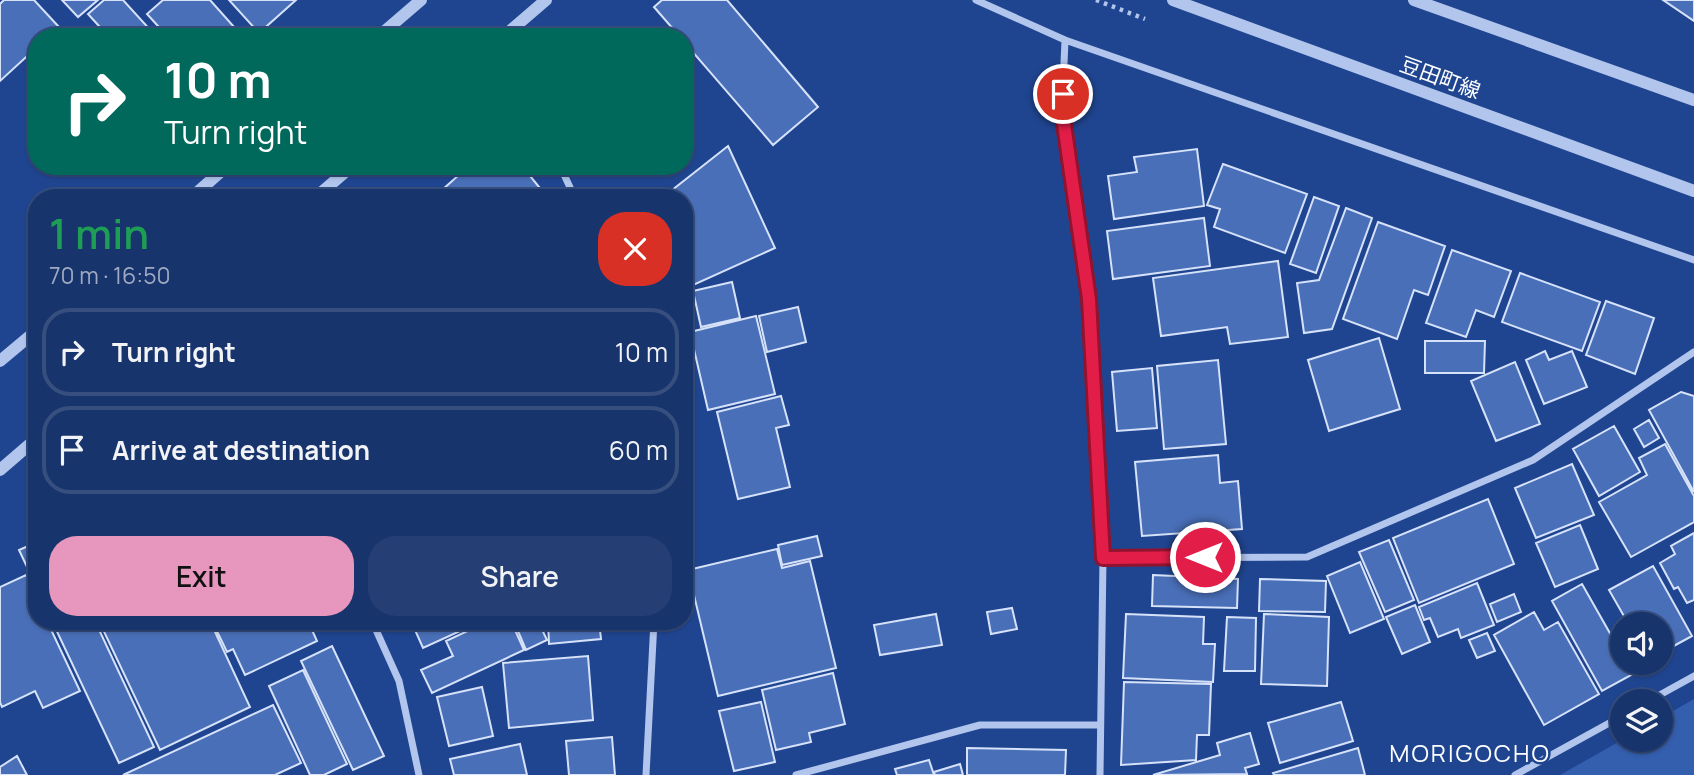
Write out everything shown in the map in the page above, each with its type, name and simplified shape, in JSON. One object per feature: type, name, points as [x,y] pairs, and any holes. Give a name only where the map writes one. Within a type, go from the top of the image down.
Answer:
[{"type":"street","points":[[388,28],[421,0]]},
{"type":"street","points":[[513,28],[546,0]]},
{"type":"street","points":[[976,0],[1065,40],[1694,260]]},
{"type":"street","name":"豆田町線","points":[[1173,0],[1694,191]]},
{"type":"street","points":[[1414,0],[1694,100]]},
{"type":"street","points":[[1065,40],[1062,110],[1089,299],[1103,558],[1100,775]]},
{"type":"street","points":[[201,189],[217,175]]},
{"type":"street","points":[[325,189],[342,175]]},
{"type":"street","points":[[0,361],[28,338]]},
{"type":"street","points":[[1103,558],[1307,557],[1533,460],[1694,352]]},
{"type":"street","points":[[0,470],[28,446]]},
{"type":"street","points":[[376,630],[399,681],[419,775]]},
{"type":"street","points":[[646,775],[654,630]]},
{"type":"street","points":[[1670,689],[1694,676]]},
{"type":"street","points":[[1516,775],[1610,723]]},
{"type":"street","points":[[796,775],[980,725],[1100,725]]},
{"type":"shaded area","points":[[1694,699],[1694,775],[1560,775],[1610,747],[1610,752],[1673,752],[1673,711]]},
{"type":"building","points":[[4,0],[34,0],[59,27],[28,28],[28,55],[0,81],[0,4]]},
{"type":"building","points":[[62,0],[98,0],[78,17]]},
{"type":"building","points":[[104,0],[123,0],[149,28],[101,28],[88,14]]},
{"type":"building","points":[[163,0],[210,0],[235,28],[160,28],[147,14]]},
{"type":"building","points":[[229,0],[296,0],[265,28],[254,28]]},
{"type":"building","points":[[662,0],[727,0],[818,107],[773,145],[693,52],[693,28],[672,28],[654,7]]},
{"type":"building","points":[[1663,0],[1694,0],[1694,21]]},
{"type":"building","points":[[728,146],[775,248],[693,285],[693,189],[673,189]]},
{"type":"building","points":[[1197,149],[1204,206],[1114,219],[1108,176],[1137,172],[1134,157]]},
{"type":"building","points":[[1223,164],[1307,194],[1285,253],[1214,227],[1220,209],[1207,205]]},
{"type":"building","points":[[459,175],[529,175],[541,189],[443,189]]},
{"type":"building","points":[[1314,197],[1339,206],[1316,273],[1290,264]]},
{"type":"building","points":[[1346,208],[1372,218],[1332,329],[1304,333],[1297,283],[1319,280]]},
{"type":"building","points":[[1204,218],[1210,266],[1113,279],[1107,231]]},
{"type":"building","points":[[1378,222],[1445,246],[1428,295],[1414,290],[1397,339],[1343,319]]},
{"type":"building","points":[[1452,250],[1511,271],[1494,317],[1476,310],[1466,337],[1426,323]]},
{"type":"building","points":[[1278,261],[1288,337],[1230,344],[1227,327],[1161,336],[1153,278]]},
{"type":"building","points":[[1520,273],[1600,302],[1582,351],[1502,322]]},
{"type":"building","points":[[732,282],[740,318],[701,327],[693,291]]},
{"type":"building","points":[[1606,301],[1654,318],[1635,374],[1586,355]]},
{"type":"building","points":[[798,307],[806,342],[767,352],[759,316]]},
{"type":"building","points":[[756,316],[775,394],[708,410],[693,345],[693,331]]},
{"type":"building","points":[[1379,338],[1400,409],[1329,431],[1308,360]]},
{"type":"building","points":[[1425,341],[1485,341],[1484,373],[1425,373]]},
{"type":"building","points":[[1545,351],[1549,360],[1572,351],[1587,387],[1544,404],[1526,360]]},
{"type":"building","points":[[1218,360],[1226,444],[1164,449],[1157,366]]},
{"type":"building","points":[[1515,362],[1540,424],[1496,441],[1471,381]]},
{"type":"building","points":[[1152,368],[1157,428],[1117,431],[1112,372]]},
{"type":"building","points":[[1681,392],[1694,396],[1694,492],[1649,410]]},
{"type":"building","points":[[781,396],[789,425],[776,428],[790,487],[738,499],[717,412]]},
{"type":"building","points":[[1649,420],[1659,438],[1644,447],[1634,429]]},
{"type":"building","points":[[1614,426],[1640,472],[1599,496],[1573,449]]},
{"type":"building","points":[[1665,444],[1694,496],[1694,522],[1631,557],[1599,502],[1647,475],[1639,458]]},
{"type":"building","points":[[1218,455],[1220,483],[1238,481],[1242,529],[1142,536],[1135,462]]},
{"type":"building","points":[[1572,464],[1594,515],[1536,538],[1515,488]]},
{"type":"building","points":[[1488,499],[1514,564],[1419,603],[1393,538]]},
{"type":"building","points":[[1580,525],[1598,569],[1555,587],[1536,543]]},
{"type":"building","points":[[1694,533],[1694,600],[1687,603],[1678,587],[1674,589],[1660,563],[1675,554],[1671,546]]},
{"type":"building","points":[[817,536],[822,556],[782,565],[778,545]]},
{"type":"building","points":[[1389,540],[1414,600],[1385,612],[1359,552]]},
{"type":"building","points":[[28,546],[28,569],[19,550]]},
{"type":"building","points":[[777,549],[782,568],[810,561],[836,668],[718,696],[693,591],[693,569]]},
{"type":"building","points":[[1360,562],[1384,619],[1350,633],[1327,576]]},
{"type":"building","points":[[1653,566],[1692,636],[1673,646],[1673,612],[1622,612],[1609,590]]},
{"type":"building","points":[[26,575],[28,630],[51,630],[80,691],[43,708],[35,691],[2,707],[0,587]]},
{"type":"building","points":[[1153,575],[1238,579],[1237,608],[1152,606]]},
{"type":"building","points":[[1260,579],[1326,581],[1325,612],[1259,611]]},
{"type":"building","points":[[1477,583],[1494,625],[1461,638],[1458,629],[1438,637],[1430,618],[1424,620],[1419,607]]},
{"type":"building","points":[[1582,584],[1610,633],[1610,675],[1631,675],[1602,691],[1552,601]]},
{"type":"building","points":[[1514,594],[1521,612],[1497,622],[1490,604]]},
{"type":"building","points":[[1415,605],[1430,642],[1402,654],[1386,617]]},
{"type":"building","points":[[1012,608],[1017,629],[991,634],[987,612]]},
{"type":"building","points":[[1534,612],[1544,630],[1558,622],[1599,694],[1544,725],[1494,635]]},
{"type":"building","points":[[936,614],[942,645],[880,655],[874,625]]},
{"type":"building","points":[[1126,614],[1204,617],[1203,644],[1215,644],[1213,682],[1123,678]]},
{"type":"building","points":[[1264,614],[1329,617],[1327,686],[1261,684]]},
{"type":"building","points":[[1227,617],[1256,618],[1255,671],[1224,671]]},
{"type":"building","points":[[56,630],[99,630],[154,747],[119,763]]},
{"type":"building","points":[[103,630],[214,630],[250,707],[160,750]]},
{"type":"building","points":[[216,630],[312,630],[317,641],[245,675],[233,649],[227,652]]},
{"type":"building","points":[[415,630],[462,630],[423,648]]},
{"type":"building","points":[[470,630],[515,630],[524,650],[432,693],[421,670],[453,656],[446,641]]},
{"type":"building","points":[[518,630],[542,630],[547,640],[526,650]]},
{"type":"building","points":[[548,630],[600,630],[601,639],[549,644]]},
{"type":"building","points":[[1487,633],[1495,651],[1477,658],[1469,640]]},
{"type":"building","points":[[332,646],[384,756],[353,770],[301,661]]},
{"type":"building","points":[[588,656],[593,720],[509,728],[503,663]]},
{"type":"building","points":[[303,670],[347,764],[324,775],[310,775],[269,686]]},
{"type":"building","points":[[833,673],[845,724],[809,733],[811,742],[776,750],[762,690]]},
{"type":"building","points":[[1124,682],[1211,684],[1209,735],[1197,735],[1196,760],[1121,765]]},
{"type":"building","points":[[482,687],[493,736],[449,746],[437,697]]},
{"type":"building","points":[[761,702],[775,762],[734,771],[719,711]]},
{"type":"building","points":[[1341,702],[1353,741],[1280,763],[1268,723]]},
{"type":"building","points":[[273,705],[301,763],[275,775],[123,775]]},
{"type":"building","points":[[1250,733],[1259,764],[1245,768],[1247,774],[1153,775],[1220,755],[1217,743]]},
{"type":"building","points":[[612,737],[615,775],[569,775],[566,741]]},
{"type":"building","points":[[520,744],[527,775],[454,775],[450,759]]},
{"type":"building","points":[[967,748],[1066,750],[1065,775],[967,775]]},
{"type":"building","points":[[1358,748],[1365,775],[1273,773]]},
{"type":"building","points":[[17,756],[27,775],[0,775],[0,767]]},
{"type":"building","points":[[929,760],[934,775],[897,775],[895,769]]},
{"type":"building","points":[[960,764],[963,775],[935,775],[934,772]]},
{"type":"district","name":"MORIGOCHO","points":[[1470,754]]},
{"type":"route","points":[[1063,94],[1062,110],[1089,299],[1103,558],[1205,557]]}]
